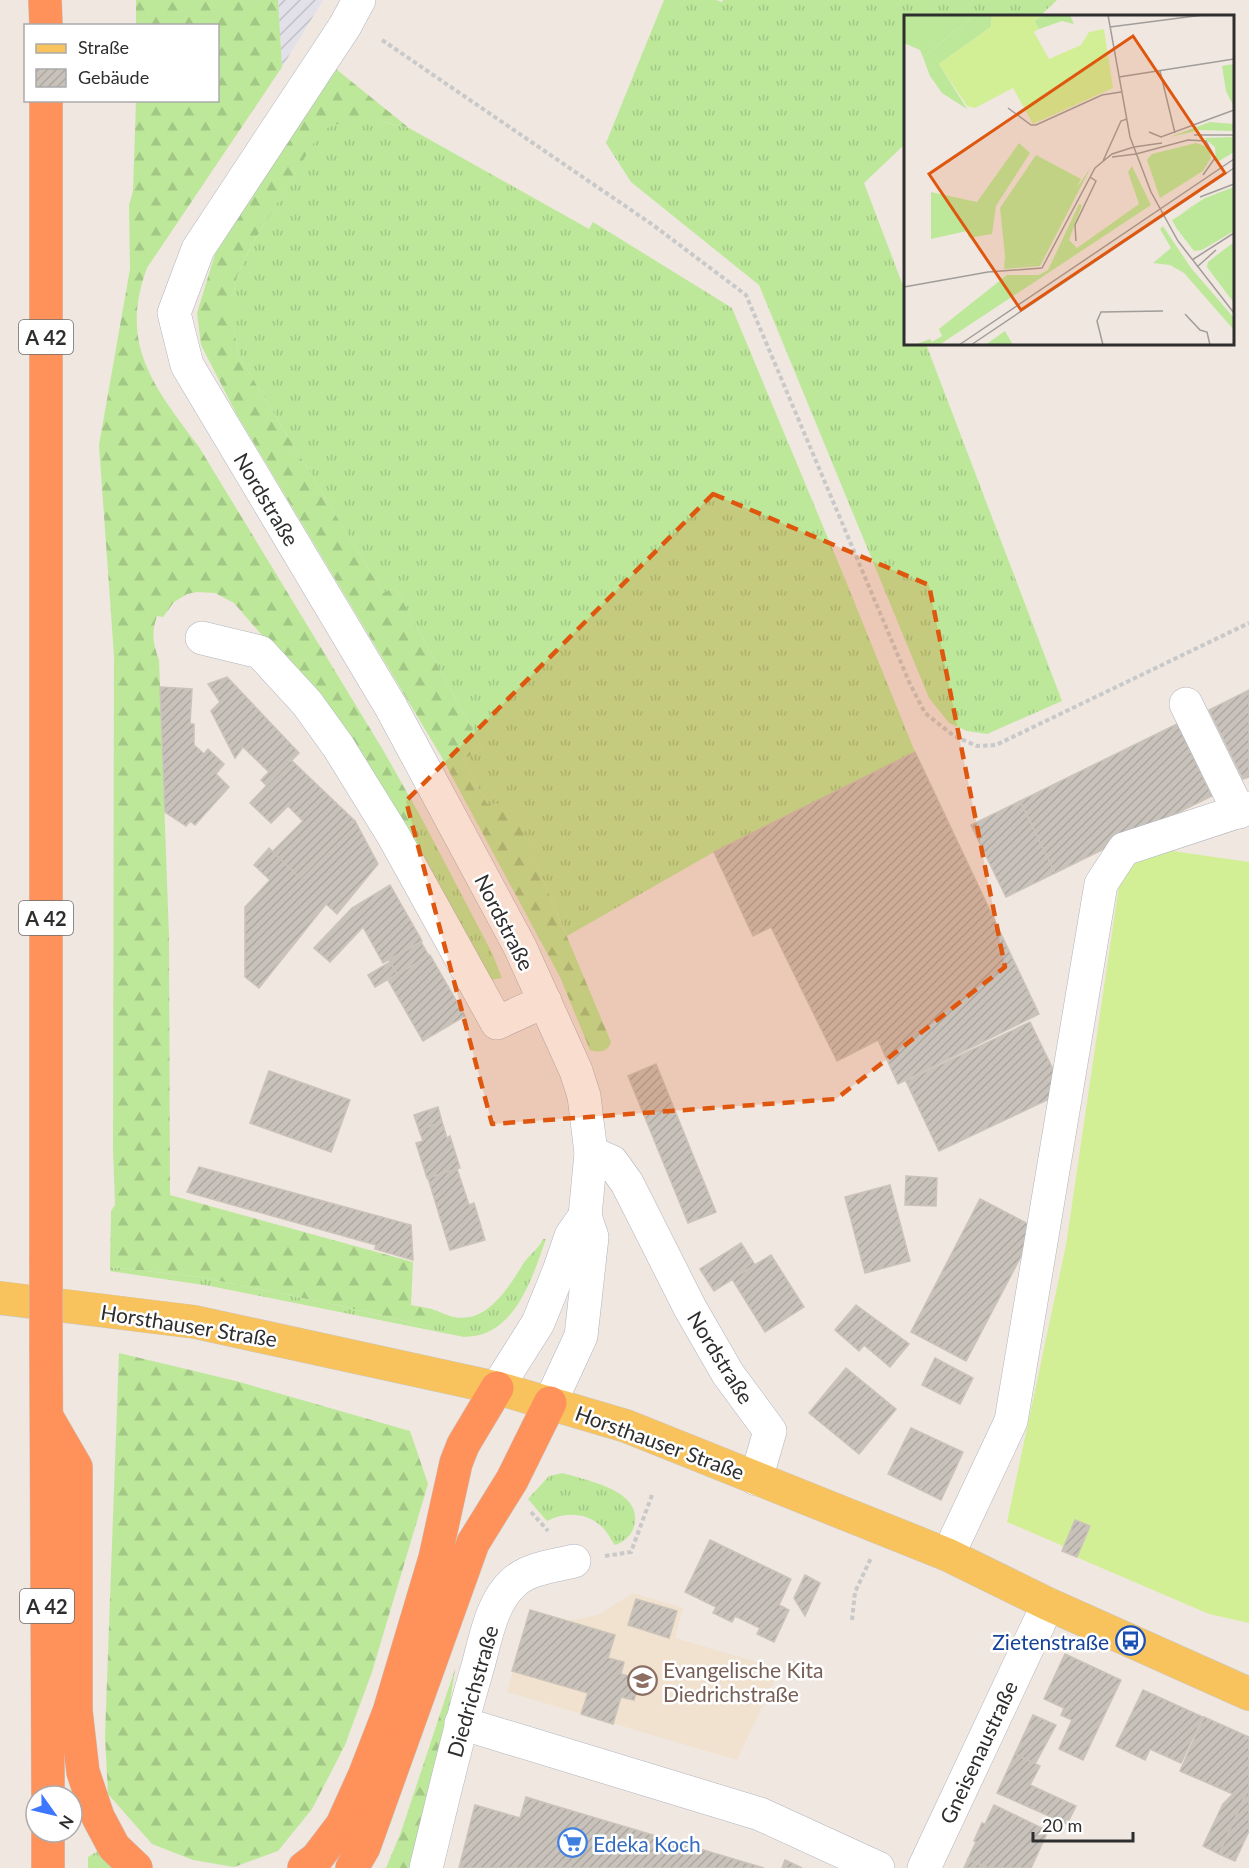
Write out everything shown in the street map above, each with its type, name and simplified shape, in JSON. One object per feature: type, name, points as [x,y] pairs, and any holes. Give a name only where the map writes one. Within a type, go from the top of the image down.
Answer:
[{"type":"highway","points":[[45,0],[46,24]]},
{"type":"highway","name":"A 42","points":[[46,102],[48,1784]]},
{"type":"highway","points":[[304,1868],[317,1858],[342,1826],[365,1774],[389,1712],[435,1558],[456,1463],[497,1388]]},
{"type":"highway","points":[[352,1868],[364,1847],[473,1543],[512,1480],[550,1403]]},
{"type":"highway","points":[[47,1417],[76,1467],[76,1711],[83,1772],[99,1817],[114,1847],[136,1868]]},
{"type":"highway","points":[[48,1844],[48,1868]]},
{"type":"main road","name":"Horsthauser Straße","points":[[0,1298],[195,1322],[497,1388],[626,1426],[948,1555],[1048,1604],[1249,1694]]},
{"type":"street","name":"Nordstraße","points":[[359,0],[345,26],[198,249],[174,313],[187,365],[391,706],[520,947],[576,1071],[584,1096],[591,1153],[585,1216],[592,1237],[588,1286],[580,1336],[550,1403]]},
{"type":"street","points":[[202,638],[260,652],[308,703],[338,746],[393,835],[497,1023],[544,1000]]},
{"type":"street","points":[[948,1555],[1011,1421],[1101,884],[1124,849],[1244,810],[1186,704]]},
{"type":"street","name":"Nordstraße","points":[[591,1153],[612,1162],[627,1183],[690,1308],[728,1374],[770,1431],[756,1479]]},
{"type":"street","name":"Nordstraße","points":[[497,1388],[538,1323],[560,1271],[571,1236],[585,1216]]},
{"type":"street","name":"Diedrichstraße","points":[[426,1868],[461,1723],[493,1614],[502,1596],[513,1582],[526,1573],[574,1561]]},
{"type":"street","name":"Gneisenaustraße","points":[[924,1868],[1048,1604]]},
{"type":"street","points":[[461,1723],[760,1814],[878,1868]]},
{"type":"path","points":[[382,40],[653,225],[746,295],[910,684],[925,713],[954,736],[977,746],[996,745],[1249,623]]},
{"type":"path","points":[[574,1561],[631,1552],[652,1495]]},
{"type":"path","points":[[852,1620],[855,1592],[873,1554]]},
{"type":"highlighted area","points":[[713,494],[929,585],[1005,967],[836,1099],[492,1124],[406,801]]},
{"type":"shaded area","points":[[278,0],[323,0],[282,67]]},
{"type":"shaded area","name":"Evangelische Kita Diedrichstraße","points":[[633,1593],[683,1608],[675,1638],[780,1669],[737,1760],[507,1692],[530,1610],[565,1621],[598,1615]]},
{"type":"green space","points":[[136,0],[278,0],[282,67],[147,268],[139,295],[137,320],[139,343],[156,385],[199,447],[383,750],[422,819],[399,831],[305,685],[234,603],[215,593],[197,592],[187,594],[174,602],[163,617],[157,616],[154,638],[159,660],[169,936],[170,1195],[413,1262],[411,1305],[432,1309],[436,1313],[434,1323],[429,1327],[200,1277],[110,1267],[111,1211],[115,1205],[113,1149],[114,656],[99,445],[130,269],[129,205],[133,191],[136,102],[219,102],[219,24],[136,24]]},
{"type":"green space","points":[[664,0],[722,2],[723,0],[1057,0],[1041,15],[904,15],[904,145],[864,183],[904,288],[904,345],[926,345],[1062,701],[987,734],[967,731],[949,723],[929,698],[759,285],[631,182],[606,143]]},
{"type":"green space","points":[[336,69],[409,128],[355,120],[321,131],[251,246],[237,276],[233,296],[233,325],[239,356],[383,593],[395,587],[483,749],[463,759],[487,804],[511,803],[611,1042],[603,1051],[590,1050],[560,977],[441,756],[237,415],[201,345],[197,313],[215,254]]},
{"type":"green space","points":[[369,119],[409,128],[589,229],[593,222],[732,308],[915,752],[714,852],[567,936],[511,804],[487,804],[463,759],[483,749],[395,587],[383,593],[239,356],[233,325],[233,296],[237,276],[251,246],[321,130],[340,121]]},
{"type":"green space","points":[[422,819],[492,953],[502,978],[491,980],[399,831]]},
{"type":"green space","points":[[1159,849],[1249,862],[1249,1623],[1209,1614],[1062,1551],[1063,1546],[1007,1522],[1066,1245],[1122,865]]},
{"type":"green space","points":[[543,1239],[546,1239],[531,1280],[516,1307],[496,1328],[483,1334],[464,1337],[210,1286],[110,1271],[110,1267],[200,1277],[429,1327],[436,1313],[432,1309],[451,1316],[466,1318],[487,1309],[504,1293]]},
{"type":"green space","points":[[119,1353],[236,1381],[410,1431],[428,1484],[372,1672],[345,1745],[312,1809],[278,1851],[234,1867],[193,1860],[152,1844],[108,1794],[105,1736]]},
{"type":"green space","points":[[563,1473],[611,1489],[630,1504],[635,1514],[634,1526],[627,1538],[615,1545],[601,1526],[582,1516],[560,1516],[547,1521],[528,1499],[549,1476]]},
{"type":"green space","points":[[455,1669],[445,1736],[411,1868],[386,1868],[401,1832]]},
{"type":"green space","points":[[98,1851],[114,1868],[88,1868],[88,1857]]},
{"type":"building","points":[[227,677],[299,753],[267,786],[261,780],[269,772],[243,747],[235,758],[211,711],[220,702],[208,684]]},
{"type":"building","points":[[160,687],[192,689],[190,724],[194,724],[194,745],[204,754],[208,749],[224,764],[216,774],[229,787],[195,825],[190,821],[186,826],[165,812]]},
{"type":"building","points":[[1249,690],[1249,777],[1243,779],[1209,710]]},
{"type":"building","points":[[1177,724],[1212,796],[1055,873],[1020,801]]},
{"type":"building","points":[[915,752],[1039,1014],[898,1084],[878,1040],[837,1061],[771,927],[753,936],[714,852]]},
{"type":"building","points":[[291,760],[355,821],[300,878],[272,852],[303,821],[288,806],[271,823],[250,803]]},
{"type":"building","points":[[1020,801],[1055,873],[1006,897],[971,825]]},
{"type":"building","points":[[355,821],[378,864],[337,914],[326,904],[259,988],[245,977],[245,907],[270,880],[254,865],[269,848],[300,878]]},
{"type":"building","points":[[390,885],[422,941],[383,963],[363,927],[330,962],[314,948],[352,908]]},
{"type":"building","points":[[421,942],[429,956],[397,974],[389,960]]},
{"type":"building","points":[[430,955],[465,1016],[423,1041],[388,980]]},
{"type":"building","points":[[390,962],[397,974],[375,987],[368,975]]},
{"type":"building","points":[[1030,1022],[1064,1092],[939,1151],[906,1081]]},
{"type":"building","points":[[656,1064],[716,1212],[688,1223],[628,1076]]},
{"type":"building","points":[[269,1071],[350,1100],[331,1152],[250,1123]]},
{"type":"building","points":[[438,1107],[442,1122],[419,1130],[414,1115]]},
{"type":"building","points":[[442,1122],[447,1138],[450,1136],[460,1168],[427,1178],[416,1143],[423,1141],[419,1130]]},
{"type":"building","points":[[199,1167],[411,1225],[413,1260],[375,1249],[376,1245],[187,1192]]},
{"type":"building","points":[[457,1169],[469,1205],[474,1203],[485,1240],[450,1250],[428,1178]]},
{"type":"building","points":[[906,1176],[937,1178],[936,1206],[905,1205]]},
{"type":"building","points":[[890,1185],[910,1261],[865,1273],[845,1197]]},
{"type":"building","points":[[980,1199],[1036,1228],[966,1361],[911,1332]]},
{"type":"building","points":[[741,1243],[755,1265],[714,1291],[700,1269]]},
{"type":"building","points":[[771,1255],[804,1307],[765,1332],[732,1279]]},
{"type":"building","points":[[856,1305],[909,1344],[890,1367],[864,1345],[859,1351],[835,1330]]},
{"type":"building","points":[[935,1358],[973,1378],[960,1404],[922,1385]]},
{"type":"building","points":[[846,1368],[896,1409],[859,1454],[809,1413]]},
{"type":"building","points":[[911,1428],[963,1452],[941,1500],[888,1474]]},
{"type":"building","points":[[1075,1520],[1090,1526],[1077,1557],[1062,1551]]},
{"type":"building","points":[[710,1540],[791,1579],[779,1605],[789,1610],[774,1642],[757,1634],[760,1628],[735,1616],[732,1622],[713,1613],[716,1607],[685,1592]]},
{"type":"building","points":[[805,1575],[820,1583],[805,1616],[794,1598]]},
{"type":"building","points":[[636,1599],[677,1611],[669,1638],[628,1625]]},
{"type":"building","points":[[530,1610],[615,1635],[608,1658],[624,1662],[621,1674],[640,1679],[634,1700],[621,1697],[613,1724],[581,1714],[588,1693],[512,1671]]},
{"type":"building","points":[[1065,1654],[1121,1680],[1083,1760],[1059,1749],[1072,1720],[1061,1715],[1064,1708],[1044,1699]]},
{"type":"building","points":[[1143,1690],[1203,1717],[1181,1763],[1150,1749],[1145,1760],[1116,1746]]},
{"type":"building","points":[[1033,1715],[1056,1725],[1035,1764],[1015,1754]]},
{"type":"building","points":[[1204,1717],[1249,1737],[1249,1787],[1219,1854],[1203,1846],[1223,1804],[1233,1794],[1180,1771]]},
{"type":"building","points":[[1015,1754],[1040,1766],[1030,1785],[1076,1806],[1067,1824],[997,1793]]},
{"type":"building","points":[[1249,1787],[1249,1831],[1235,1861],[1219,1854]]},
{"type":"building","name":"Edeka Koch","points":[[526,1797],[764,1868],[459,1868],[475,1805],[520,1818]]},
{"type":"building","points":[[994,1805],[1048,1831],[1031,1868],[988,1868],[968,1859],[982,1823],[985,1824]]},
{"type":"building","points":[[968,1859],[988,1868],[964,1868]]},
{"type":"building","points":[[785,1860],[802,1868],[782,1868]]},
{"type":"place","name":"Zietenstraße","points":[[1130,1641]]},
{"type":"place","name":"Evangelische Kita Diedrichstraße","points":[[642,1681]]},
{"type":"place","name":"Edeka Koch","points":[[572,1843]]}]
